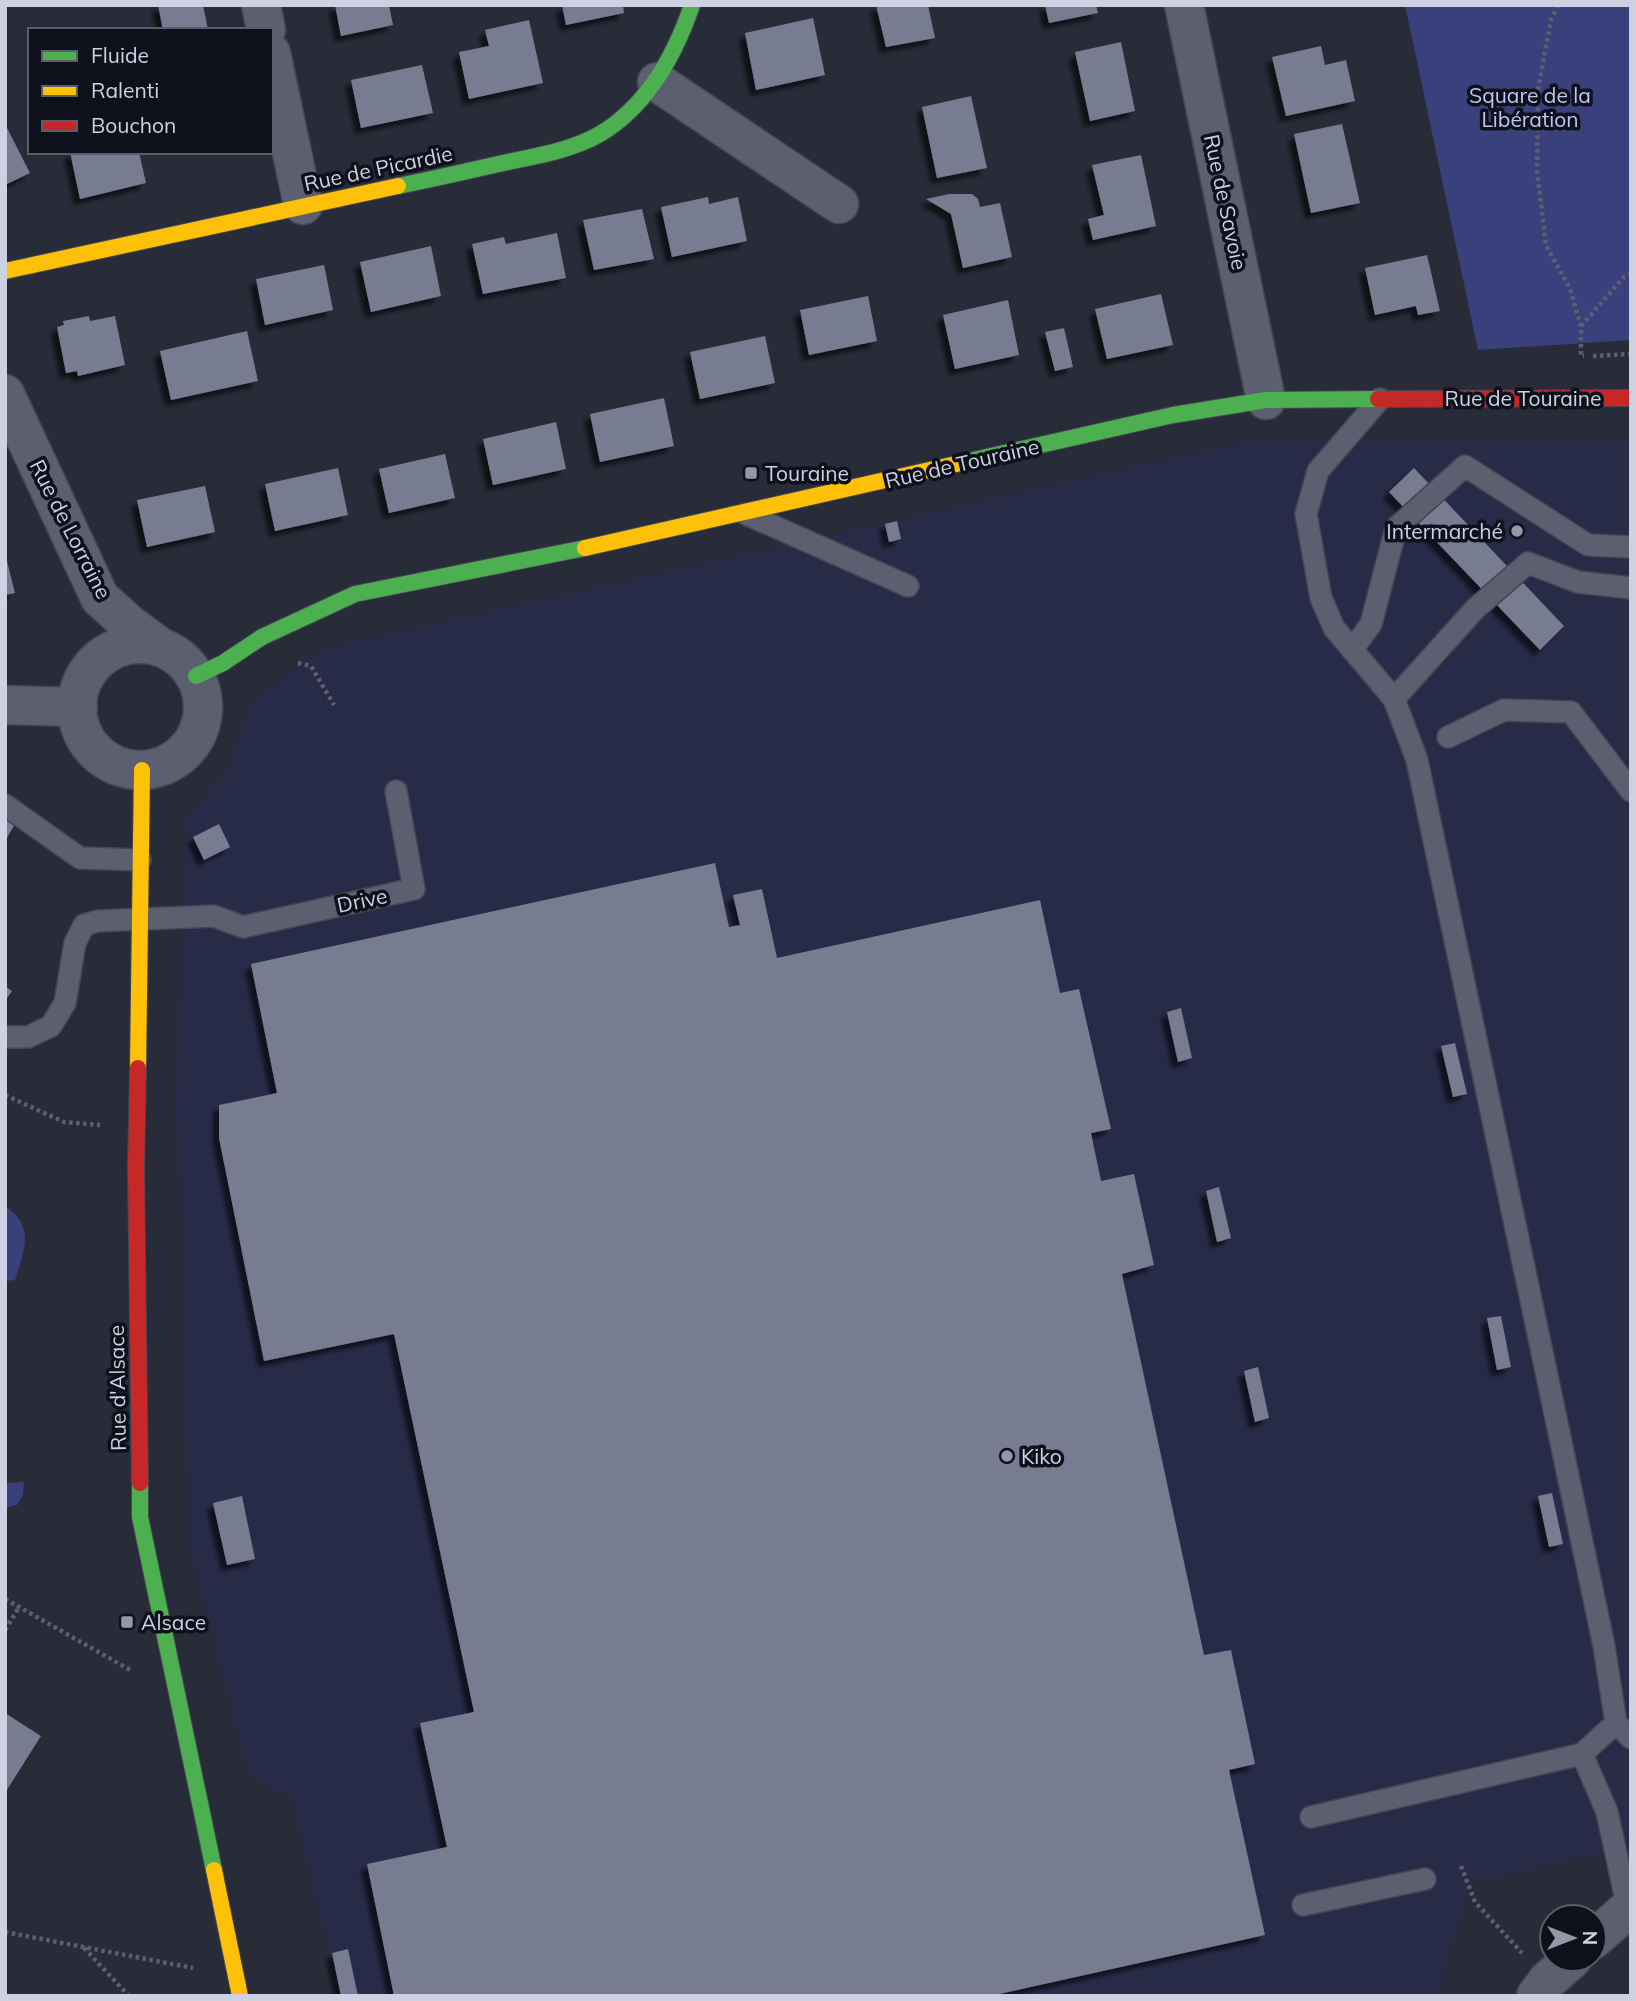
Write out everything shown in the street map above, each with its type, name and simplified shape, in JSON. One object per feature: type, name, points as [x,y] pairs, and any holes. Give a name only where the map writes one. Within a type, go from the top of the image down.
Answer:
[{"type":"street","points":[[261,5],[266,28]]},
{"type":"street","name":"Rue de Picardie","points":[[5,271],[565,150],[602,132],[633,107],[657,82],[692,5]]},
{"type":"street","name":"Rue de Savoie","points":[[1184,5],[1266,400]]},
{"type":"street","points":[[273,62],[303,205]]},
{"type":"street","points":[[657,82],[839,204]]},
{"type":"street","name":"Rue de Lorraine","points":[[5,394],[100,598],[159,646]]},
{"type":"street","name":"Rue de Touraine","points":[[196,676],[223,663],[262,637],[355,594],[401,583],[516,563],[1172,415],[1266,400],[1631,398]]},
{"type":"street","points":[[81,691],[99,659],[117,648],[139,644],[159,646],[178,656],[196,676],[202,692],[203,712],[198,732],[188,749],[172,762],[142,770],[114,765],[97,754],[84,738],[78,717],[81,691],[96,637],[100,598]]},
{"type":"street","points":[[5,705],[81,691]]},
{"type":"street","name":"Rue d'Alsace","points":[[142,770],[136,1128],[140,1517],[240,1996]]},
{"type":"street","points":[[1608,1927],[1628,1909]]},
{"type":"lane","points":[[1311,1817],[1582,1754],[1624,1731],[1528,1292],[1417,760],[1394,699],[1334,628],[1321,598],[1306,514],[1318,471],[1380,399]]},
{"type":"lane","points":[[1352,650],[1371,624],[1396,528],[1465,466],[1588,545],[1631,547]]},
{"type":"lane","points":[[744,513],[908,586]]},
{"type":"lane","points":[[1394,699],[1475,609],[1528,563],[1578,582],[1631,588]]},
{"type":"lane","points":[[1448,737],[1504,710],[1571,712],[1631,791]]},
{"type":"lane","name":"Drive","points":[[139,920],[214,916],[243,927],[414,889],[396,791]]},
{"type":"lane","points":[[5,805],[80,858],[140,860]]},
{"type":"lane","points":[[5,1037],[28,1037],[51,1026],[65,1003],[75,943],[84,925],[98,921],[139,920]]},
{"type":"lane","points":[[1582,1754],[1607,1812],[1628,1909]]},
{"type":"lane","points":[[1303,1905],[1426,1879]]},
{"type":"path","points":[[1558,5],[1551,20],[1538,90],[1537,172],[1546,245],[1570,289],[1581,326],[1581,356],[1631,354]]},
{"type":"path","points":[[1581,326],[1624,277],[1631,274]]},
{"type":"path","points":[[262,637],[277,658],[311,666],[334,705]]},
{"type":"path","points":[[5,1095],[64,1122],[136,1128]]},
{"type":"path","points":[[5,1599],[177,1696]]},
{"type":"path","points":[[5,1630],[19,1606]]},
{"type":"path","points":[[1461,1866],[1475,1902],[1552,1978]]},
{"type":"path","points":[[5,1932],[236,1976]]},
{"type":"path","points":[[83,1947],[129,1996]]},
{"type":"shaded area","points":[[1631,440],[1631,1846],[1471,1883],[1437,1996],[340,1996],[290,1798],[248,1775],[189,1546],[183,1241],[176,1106],[186,816],[227,769],[251,703],[320,649],[1247,441]]},
{"type":"green space","name":"Square de la Libération","points":[[1405,5],[1631,5],[1631,340],[1478,350]]},
{"type":"green space","points":[[5,1206],[21,1222],[25,1240],[15,1280],[5,1281],[7,1234]]},
{"type":"green space","points":[[24,1482],[23,1495],[17,1505],[5,1508],[5,1483]]},
{"type":"building","points":[[158,5],[203,5],[208,28],[163,28]]},
{"type":"building","points":[[335,5],[389,5],[393,25],[341,36]]},
{"type":"building","points":[[562,5],[623,5],[624,13],[566,25]]},
{"type":"building","points":[[876,5],[928,5],[935,38],[886,47]]},
{"type":"building","points":[[1045,5],[1096,5],[1098,13],[1049,23]]},
{"type":"building","points":[[813,18],[825,75],[756,90],[745,33]]},
{"type":"building","points":[[529,20],[543,83],[469,99],[459,52],[489,46],[485,30]]},
{"type":"building","points":[[1121,42],[1135,111],[1090,121],[1075,52]]},
{"type":"building","points":[[1321,46],[1325,65],[1346,60],[1355,101],[1286,116],[1272,57]]},
{"type":"building","points":[[422,65],[433,113],[361,128],[351,80]]},
{"type":"building","points":[[971,96],[987,168],[937,178],[922,107]]},
{"type":"building","points":[[5,124],[30,173],[5,185]]},
{"type":"building","points":[[1342,124],[1360,203],[1311,213],[1294,134]]},
{"type":"building","points":[[70,154],[139,154],[146,183],[80,199]]},
{"type":"building","points":[[1141,155],[1156,226],[1093,240],[1088,219],[1104,215],[1092,165]]},
{"type":"building","points":[[949,194],[972,194],[978,199],[980,207],[1000,203],[1012,257],[963,268],[951,214],[926,199]]},
{"type":"building","points":[[708,197],[709,204],[738,197],[747,241],[672,257],[661,207]]},
{"type":"building","points":[[642,209],[654,259],[594,270],[583,220]]},
{"type":"building","points":[[557,233],[566,278],[483,294],[472,244],[504,237],[506,244]]},
{"type":"building","points":[[431,246],[441,296],[371,312],[360,262]]},
{"type":"building","points":[[1427,255],[1440,311],[1418,315],[1416,306],[1375,315],[1365,268]]},
{"type":"building","points":[[324,265],[333,310],[265,325],[256,279]]},
{"type":"building","points":[[1161,294],[1173,345],[1107,359],[1095,309]]},
{"type":"building","points":[[868,296],[877,341],[809,355],[800,310]]},
{"type":"building","points":[[1008,300],[1019,355],[955,369],[943,315]]},
{"type":"building","points":[[89,316],[90,321],[115,316],[125,365],[78,376],[77,371],[66,373],[57,327],[64,325],[63,321]]},
{"type":"building","points":[[1064,328],[1073,367],[1055,371],[1045,332]]},
{"type":"building","points":[[247,331],[258,381],[171,400],[160,351]]},
{"type":"building","points":[[765,336],[775,383],[700,399],[690,352]]},
{"type":"building","points":[[664,398],[674,446],[600,462],[590,414]]},
{"type":"building","points":[[556,422],[566,469],[493,485],[483,439]]},
{"type":"building","points":[[445,454],[455,498],[389,513],[379,469]]},
{"type":"building","points":[[338,468],[348,515],[275,531],[265,484]]},
{"type":"building","points":[[1414,468],[1564,626],[1540,650],[1389,492]]},
{"type":"building","points":[[205,486],[215,532],[147,547],[137,500]]},
{"type":"building","points":[[897,521],[901,539],[889,542],[885,524]]},
{"type":"building","points":[[5,553],[15,593],[5,595]]},
{"type":"building","points":[[5,818],[15,824],[5,841]]},
{"type":"building","points":[[219,824],[230,847],[204,860],[193,837]]},
{"type":"building","points":[[715,863],[729,927],[740,925],[733,895],[762,889],[777,958],[1040,900],[1060,993],[1079,989],[1111,1129],[1091,1133],[1101,1181],[1134,1174],[1154,1265],[1122,1274],[1204,1655],[1231,1650],[1255,1764],[1229,1770],[1265,1935],[990,1996],[394,1996],[367,1864],[447,1847],[420,1723],[474,1712],[394,1334],[264,1361],[219,1138],[219,1105],[277,1093],[251,964]]},
{"type":"building","points":[[5,986],[12,991],[5,1001]]},
{"type":"building","points":[[1181,1008],[1192,1058],[1178,1062],[1167,1012]]},
{"type":"building","points":[[1455,1043],[1467,1094],[1453,1097],[1441,1046]]},
{"type":"building","points":[[1219,1187],[1231,1238],[1217,1242],[1206,1191]]},
{"type":"building","points":[[1501,1316],[1511,1367],[1497,1370],[1487,1318]]},
{"type":"building","points":[[1258,1367],[1269,1418],[1255,1422],[1244,1371]]},
{"type":"building","points":[[1552,1493],[1563,1544],[1549,1547],[1538,1496]]},
{"type":"building","points":[[242,1496],[255,1559],[227,1565],[213,1503]]},
{"type":"building","points":[[5,1713],[41,1736],[5,1793]]},
{"type":"building","points":[[348,1949],[358,1996],[341,1996],[332,1953]]},
{"type":"traffic: fast","points":[[398,186],[553,152],[600,134],[632,109],[657,78],[677,42],[692,5]]},
{"type":"traffic: fast","points":[[956,464],[1173,415],[1266,400],[1378,399]]},
{"type":"traffic: fast","points":[[196,676],[223,663],[262,637],[355,594],[585,548]]},
{"type":"traffic: fast","points":[[140,1483],[140,1517],[214,1870]]},
{"type":"traffic: slow","points":[[5,271],[398,186]]},
{"type":"traffic: slow","points":[[585,548],[956,464]]},
{"type":"traffic: slow","points":[[138,1068],[142,770]]},
{"type":"traffic: slow","points":[[214,1870],[240,1996]]},
{"type":"traffic: jam","points":[[1378,399],[1631,398]]},
{"type":"traffic: jam","points":[[138,1068],[136,1168],[140,1483]]},
{"type":"place","name":"Touraine","points":[[751,473]]},
{"type":"place","name":"Intermarché","points":[[1517,531]]},
{"type":"place","name":"Kiko","points":[[1007,1456]]},
{"type":"place","name":"Alsace","points":[[127,1622]]}]
